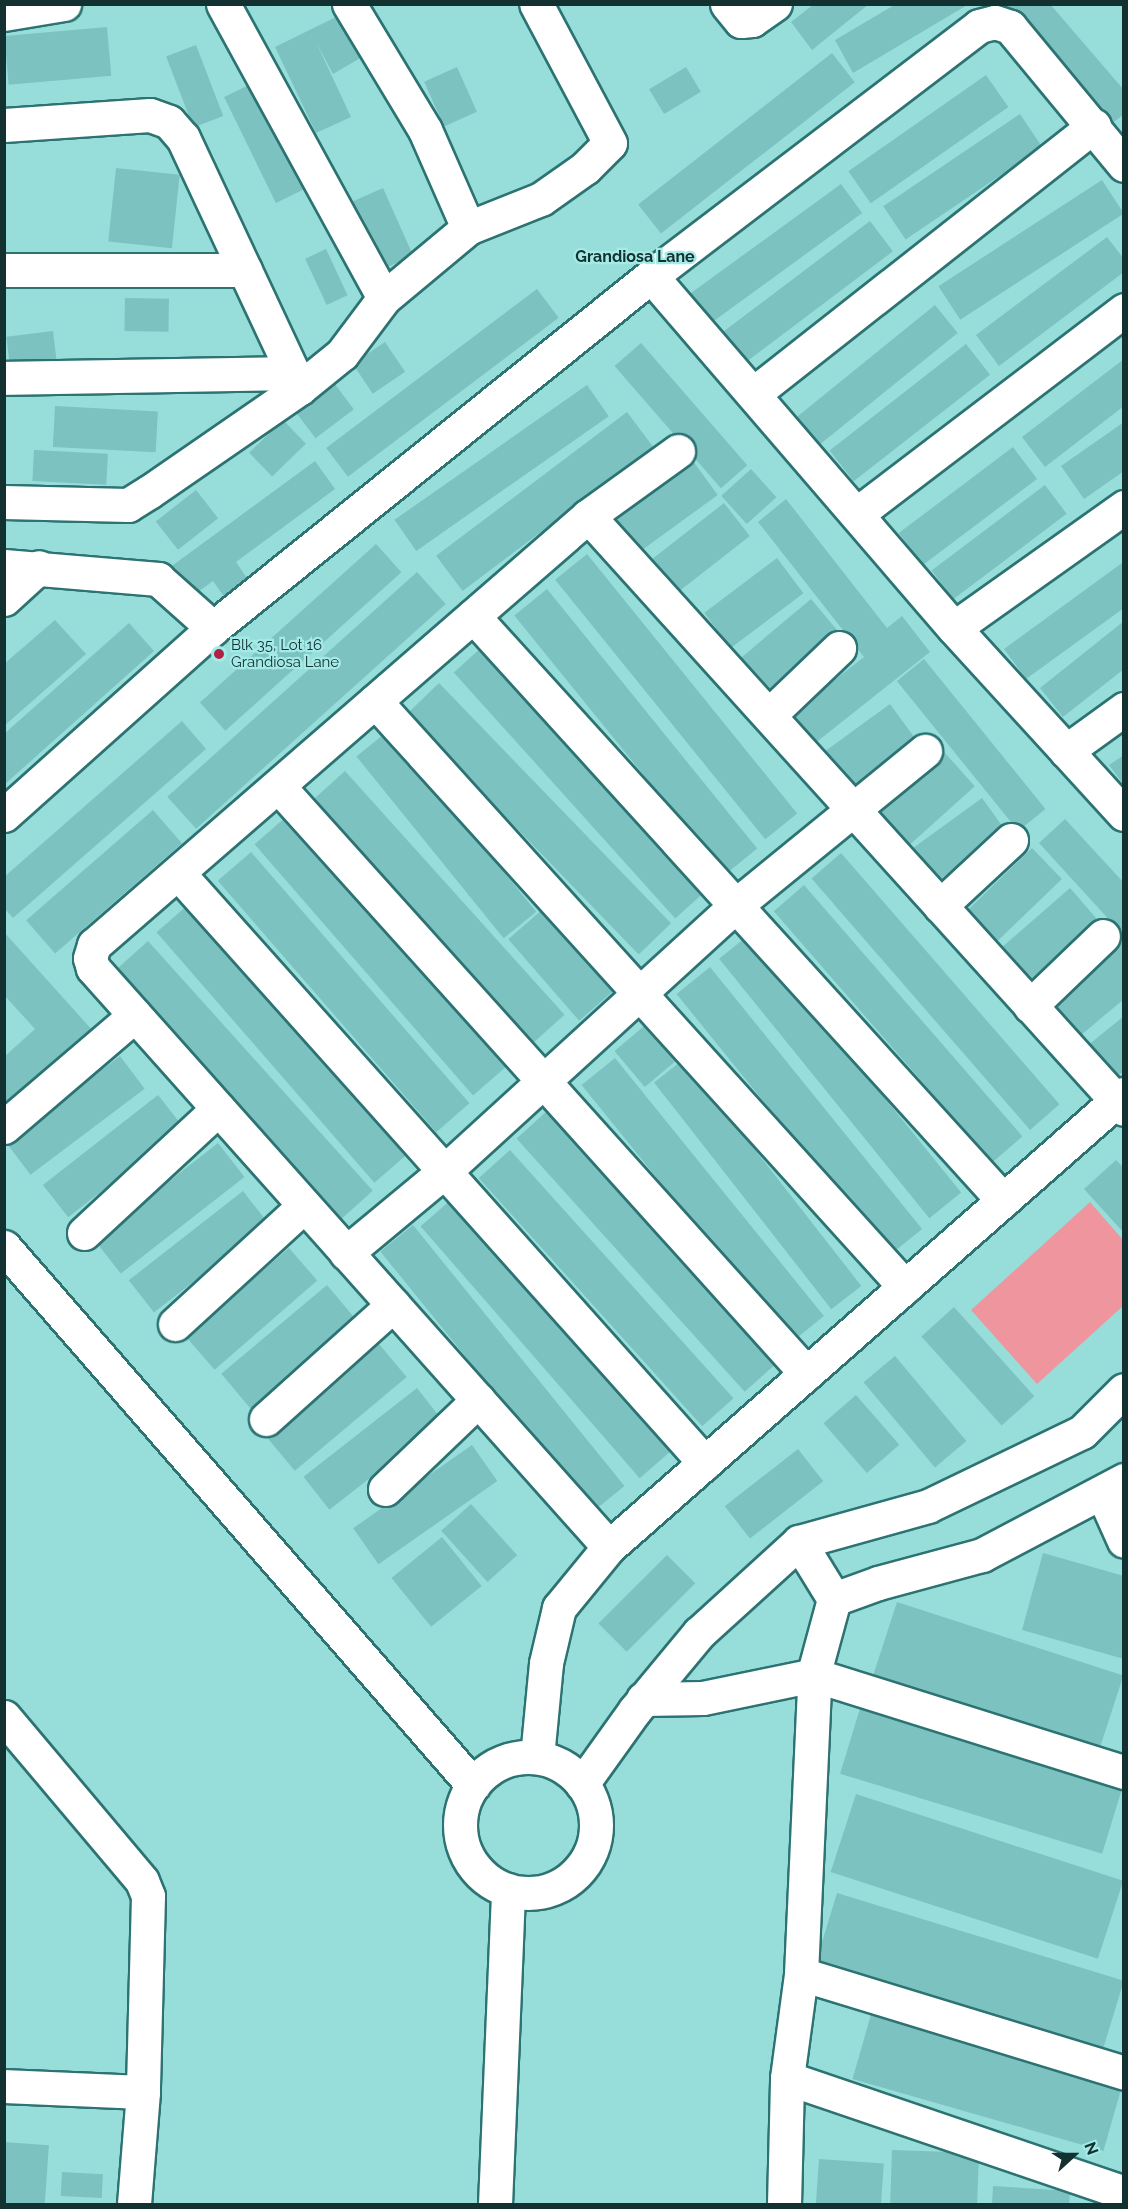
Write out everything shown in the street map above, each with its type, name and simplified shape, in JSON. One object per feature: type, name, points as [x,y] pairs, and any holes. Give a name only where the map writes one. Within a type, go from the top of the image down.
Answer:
[{"type":"street","points":[[4,14],[64,4]]},
{"type":"street","points":[[223,4],[384,298]]},
{"type":"street","points":[[349,4],[425,130],[468,228]]},
{"type":"street","points":[[4,502],[128,505],[297,380],[342,354],[384,298],[468,228],[541,199],[585,168],[610,143],[536,4]]},
{"type":"street","points":[[727,4],[741,21],[752,20],[775,4]]},
{"type":"street","points":[[4,815],[213,628],[651,276],[979,26],[995,22],[1010,27],[1124,165]]},
{"type":"street","points":[[4,125],[150,115],[170,122],[183,138],[297,380]]},
{"type":"street","points":[[753,394],[1094,126]]},
{"type":"street","points":[[4,270],[245,270]]},
{"type":"street","points":[[651,276],[858,513],[954,628],[1124,814]]},
{"type":"street","points":[[858,513],[1124,310]]},
{"type":"street","points":[[4,378],[297,380]]},
{"type":"street","points":[[609,1547],[93,968],[90,958],[94,945],[588,516],[678,451]]},
{"type":"street","points":[[954,628],[1124,507]]},
{"type":"street","points":[[537,1757],[546,1663],[559,1608],[609,1547],[1003,1200],[1121,1101],[1030,1006],[588,516]]},
{"type":"street","points":[[4,566],[39,567],[158,579],[213,628]]},
{"type":"street","points":[[4,599],[39,567]]},
{"type":"street","points":[[474,616],[1003,1200]]},
{"type":"street","points":[[769,715],[839,648]]},
{"type":"street","points":[[375,701],[905,1287]]},
{"type":"street","points":[[1066,751],[1124,709]]},
{"type":"street","points":[[346,1253],[446,1170],[736,905],[925,751]]},
{"type":"street","points":[[278,786],[806,1373]]},
{"type":"street","points":[[940,906],[1011,840]]},
{"type":"street","points":[[178,873],[446,1170],[705,1463]]},
{"type":"street","points":[[1030,1006],[1103,936]]},
{"type":"street","points":[[4,1127],[135,1015]]},
{"type":"street","points":[[84,1233],[218,1109]]},
{"type":"street","points":[[175,1324],[304,1206]]},
{"type":"street","points":[[4,1247],[473,1785]]},
{"type":"street","points":[[266,1419],[393,1305]]},
{"type":"street","points":[[582,1784],[643,1699],[699,1633],[799,1542],[928,1506],[1082,1432],[1124,1390]]},
{"type":"street","points":[[385,1489],[478,1400]]},
{"type":"street","points":[[834,1599],[878,1583],[982,1556],[1113,1487],[1124,1541]]},
{"type":"street","points":[[784,2205],[787,2078],[801,1974],[814,1675],[834,1599],[799,1542]]},
{"type":"street","points":[[643,1699],[703,1698],[814,1675],[1124,1772]]},
{"type":"street","points":[[4,1717],[142,1881],[147,1896],[143,2092],[134,2205]]},
{"type":"street","points":[[537,1757],[570,1771],[582,1784],[592,1803],[596,1824],[593,1845],[584,1865],[569,1880],[550,1890],[529,1894],[508,1890],[477,1871],[461,1837],[460,1819],[473,1785],[501,1762],[537,1757]]},
{"type":"street","points":[[495,2205],[508,1890]]},
{"type":"street","points":[[801,1974],[1124,2073]]},
{"type":"street","points":[[787,2078],[1124,2193]]},
{"type":"street","points":[[4,2086],[143,2092]]},
{"type":"shaded area","points":[[1090,1202],[1123,1240],[1123,1306],[1037,1384],[971,1310]]},
{"type":"building","points":[[814,4],[869,4],[812,50],[791,22]]},
{"type":"building","points":[[896,4],[969,4],[853,73],[835,40]]},
{"type":"building","points":[[1005,4],[1050,4],[1124,90],[1124,114],[1109,126]]},
{"type":"building","points":[[340,15],[362,57],[333,74],[316,42],[351,117],[316,133],[275,47]]},
{"type":"building","points":[[107,27],[111,76],[9,85],[4,36]]},
{"type":"building","points":[[196,45],[223,116],[193,127],[166,56]]},
{"type":"building","points":[[832,53],[855,82],[661,234],[638,204]]},
{"type":"building","points":[[457,67],[477,112],[444,126],[424,82]]},
{"type":"building","points":[[686,67],[701,92],[664,114],[649,89]]},
{"type":"building","points":[[986,75],[1008,107],[871,203],[848,171]]},
{"type":"building","points":[[261,79],[313,185],[276,203],[224,97]]},
{"type":"building","points":[[1020,114],[1042,147],[906,239],[883,206]]},
{"type":"building","points":[[116,168],[180,175],[172,248],[108,242]]},
{"type":"building","points":[[1102,180],[1124,214],[960,320],[938,286]]},
{"type":"building","points":[[841,184],[862,213],[710,324],[689,295]]},
{"type":"building","points":[[383,188],[413,256],[379,271],[349,203]]},
{"type":"building","points":[[870,221],[893,251],[744,363],[721,333]]},
{"type":"building","points":[[1107,237],[1124,259],[1124,272],[999,366],[976,335]]},
{"type":"building","points":[[326,249],[348,295],[327,305],[305,259]]},
{"type":"building","points":[[537,289],[559,318],[348,477],[326,448]]},
{"type":"building","points":[[125,298],[169,299],[168,332],[124,331]]},
{"type":"building","points":[[935,305],[958,333],[820,444],[797,416]]},
{"type":"building","points":[[53,331],[57,364],[10,369],[6,337]]},
{"type":"building","points":[[385,342],[405,372],[373,394],[353,364]]},
{"type":"building","points":[[641,343],[747,465],[721,488],[615,366]]},
{"type":"building","points":[[966,344],[990,375],[854,481],[830,451]]},
{"type":"building","points":[[1124,359],[1124,406],[1045,467],[1022,437]]},
{"type":"building","points":[[331,379],[354,409],[316,438],[293,408]]},
{"type":"building","points":[[587,385],[609,416],[416,551],[394,520]]},
{"type":"building","points":[[55,406],[158,411],[156,452],[53,447]]},
{"type":"building","points":[[627,412],[653,447],[463,591],[436,556]]},
{"type":"building","points":[[283,420],[306,444],[272,476],[249,453]]},
{"type":"building","points":[[1124,422],[1124,471],[1084,499],[1061,466]]},
{"type":"building","points":[[1013,447],[1037,479],[923,565],[899,533]]},
{"type":"building","points":[[34,450],[108,454],[106,485],[32,481]]},
{"type":"building","points":[[315,461],[335,489],[236,562],[249,581],[225,598],[213,581],[187,600],[165,571]]},
{"type":"building","points":[[693,461],[718,495],[640,551],[615,517]]},
{"type":"building","points":[[751,469],[776,497],[747,524],[721,496]]},
{"type":"building","points":[[1045,485],[1067,514],[953,599],[932,570]]},
{"type":"building","points":[[196,490],[218,518],[178,550],[156,521]]},
{"type":"building","points":[[786,499],[887,628],[902,616],[930,652],[814,744],[791,714],[864,657],[758,522]]},
{"type":"building","points":[[724,503],[750,536],[678,592],[652,559]]},
{"type":"building","points":[[376,544],[401,572],[225,731],[200,703]]},
{"type":"building","points":[[587,554],[797,814],[765,839],[555,580]]},
{"type":"building","points":[[777,558],[803,593],[731,648],[704,613]]},
{"type":"building","points":[[1122,563],[1124,608],[1026,679],[1004,649]]},
{"type":"building","points":[[417,572],[446,604],[196,829],[167,797]]},
{"type":"building","points":[[547,589],[757,849],[725,875],[514,615]]},
{"type":"building","points":[[811,599],[838,631],[768,690],[741,658]]},
{"type":"building","points":[[55,620],[86,654],[4,726],[4,664]]},
{"type":"building","points":[[1124,621],[1124,669],[1063,717],[1040,688]]},
{"type":"building","points":[[129,623],[154,651],[4,785],[4,734]]},
{"type":"building","points":[[482,647],[703,893],[675,918],[454,672]]},
{"type":"building","points":[[924,659],[1045,809],[1018,831],[897,681]]},
{"type":"building","points":[[439,683],[671,923],[639,955],[407,714]]},
{"type":"building","points":[[890,704],[916,740],[852,786],[826,750]]},
{"type":"building","points":[[182,721],[206,749],[13,918],[4,908],[4,877]]},
{"type":"building","points":[[389,730],[536,912],[504,938],[356,756]]},
{"type":"building","points":[[944,752],[975,786],[906,848],[876,814]]},
{"type":"building","points":[[1124,755],[1124,785],[1109,765]]},
{"type":"building","points":[[345,771],[564,1015],[533,1044],[313,800]]},
{"type":"building","points":[[982,798],[1006,831],[935,883],[911,850]]},
{"type":"building","points":[[153,810],[182,843],[55,953],[26,920]]},
{"type":"building","points":[[287,816],[505,1067],[473,1096],[255,844]]},
{"type":"building","points":[[1065,819],[1124,883],[1124,936],[1039,843]]},
{"type":"building","points":[[1032,848],[1062,879],[995,944],[965,913]]},
{"type":"building","points":[[251,852],[469,1103],[436,1132],[218,881]]},
{"type":"building","points":[[841,853],[1059,1104],[1030,1130],[812,879]]},
{"type":"building","points":[[804,885],[1022,1136],[992,1163],[774,911]]},
{"type":"building","points":[[1070,888],[1098,920],[1026,983],[998,951]]},
{"type":"building","points":[[189,904],[407,1155],[374,1183],[157,932]]},
{"type":"building","points":[[543,909],[614,991],[579,1021],[508,939]]},
{"type":"building","points":[[4,932],[93,1031],[4,1110],[4,1057],[35,1029],[4,995]]},
{"type":"building","points":[[751,933],[961,1193],[929,1218],[719,959]]},
{"type":"building","points":[[1124,940],[1124,999],[1080,1036],[1051,1001]]},
{"type":"building","points":[[148,941],[373,1191],[342,1219],[117,969]]},
{"type":"building","points":[[710,967],[922,1229],[889,1256],[677,994]]},
{"type":"building","points":[[1124,1016],[1124,1071],[1113,1079],[1087,1046]]},
{"type":"building","points":[[649,1022],[679,1058],[645,1087],[615,1051]]},
{"type":"building","points":[[120,1056],[145,1089],[30,1175],[6,1142]]},
{"type":"building","points":[[615,1058],[824,1316],[791,1343],[582,1085]]},
{"type":"building","points":[[684,1059],[861,1286],[831,1309],[654,1082]]},
{"type":"building","points":[[158,1095],[183,1127],[68,1217],[43,1185]]},
{"type":"building","points":[[547,1111],[775,1364],[745,1392],[517,1138]]},
{"type":"building","points":[[218,1143],[244,1177],[121,1274],[94,1240]]},
{"type":"building","points":[[510,1150],[733,1398],[702,1426],[479,1178]]},
{"type":"building","points":[[1116,1160],[1124,1168],[1124,1233],[1084,1189]]},
{"type":"building","points":[[243,1191],[268,1223],[154,1313],[129,1280]]},
{"type":"building","points":[[453,1198],[672,1450],[640,1478],[421,1226]]},
{"type":"building","points":[[413,1225],[624,1486],[592,1513],[380,1251]]},
{"type":"building","points":[[289,1248],[317,1280],[215,1370],[186,1337]]},
{"type":"building","points":[[327,1285],[357,1321],[251,1410],[221,1374]]},
{"type":"building","points":[[954,1307],[1034,1396],[1002,1426],[921,1336]]},
{"type":"building","points":[[379,1344],[407,1377],[295,1471],[267,1438]]},
{"type":"building","points":[[895,1356],[966,1441],[935,1467],[864,1382]]},
{"type":"building","points":[[417,1388],[443,1421],[329,1510],[304,1477]]},
{"type":"building","points":[[856,1395],[899,1445],[867,1473],[824,1423]]},
{"type":"building","points":[[472,1445],[497,1481],[378,1564],[353,1528]]},
{"type":"building","points":[[798,1449],[823,1481],[750,1539],[725,1506]]},
{"type":"building","points":[[471,1504],[517,1555],[487,1582],[441,1531]]},
{"type":"building","points":[[442,1537],[482,1586],[431,1627],[391,1578]]},
{"type":"building","points":[[1043,1553],[1124,1576],[1124,1659],[1022,1630]]},
{"type":"building","points":[[667,1555],[695,1583],[627,1652],[598,1624]]},
{"type":"building","points":[[897,1602],[1123,1676],[1096,1758],[870,1685]]},
{"type":"building","points":[[862,1702],[1124,1782],[1102,1854],[840,1774]]},
{"type":"building","points":[[856,1794],[1123,1881],[1098,1959],[831,1872]]},
{"type":"building","points":[[837,1893],[1124,1981],[1102,2052],[815,1965]]},
{"type":"building","points":[[874,2004],[1124,2076],[1103,2151],[853,2079]]},
{"type":"building","points":[[4,2142],[49,2145],[45,2204],[4,2204]]},
{"type":"building","points":[[892,2150],[979,2153],[977,2204],[890,2204]]},
{"type":"building","points":[[819,2159],[884,2164],[881,2204],[816,2204]]},
{"type":"building","points":[[62,2172],[103,2174],[102,2198],[61,2196]]},
{"type":"building","points":[[993,2186],[1070,2191],[1069,2204],[992,2204]]},
{"type":"place","name":"Blk 35, Lot 16 Grandiosa Lane","points":[[219,654]]},
{"type":"district","name":"Grandiosa Lane","points":[[635,257]]}]
